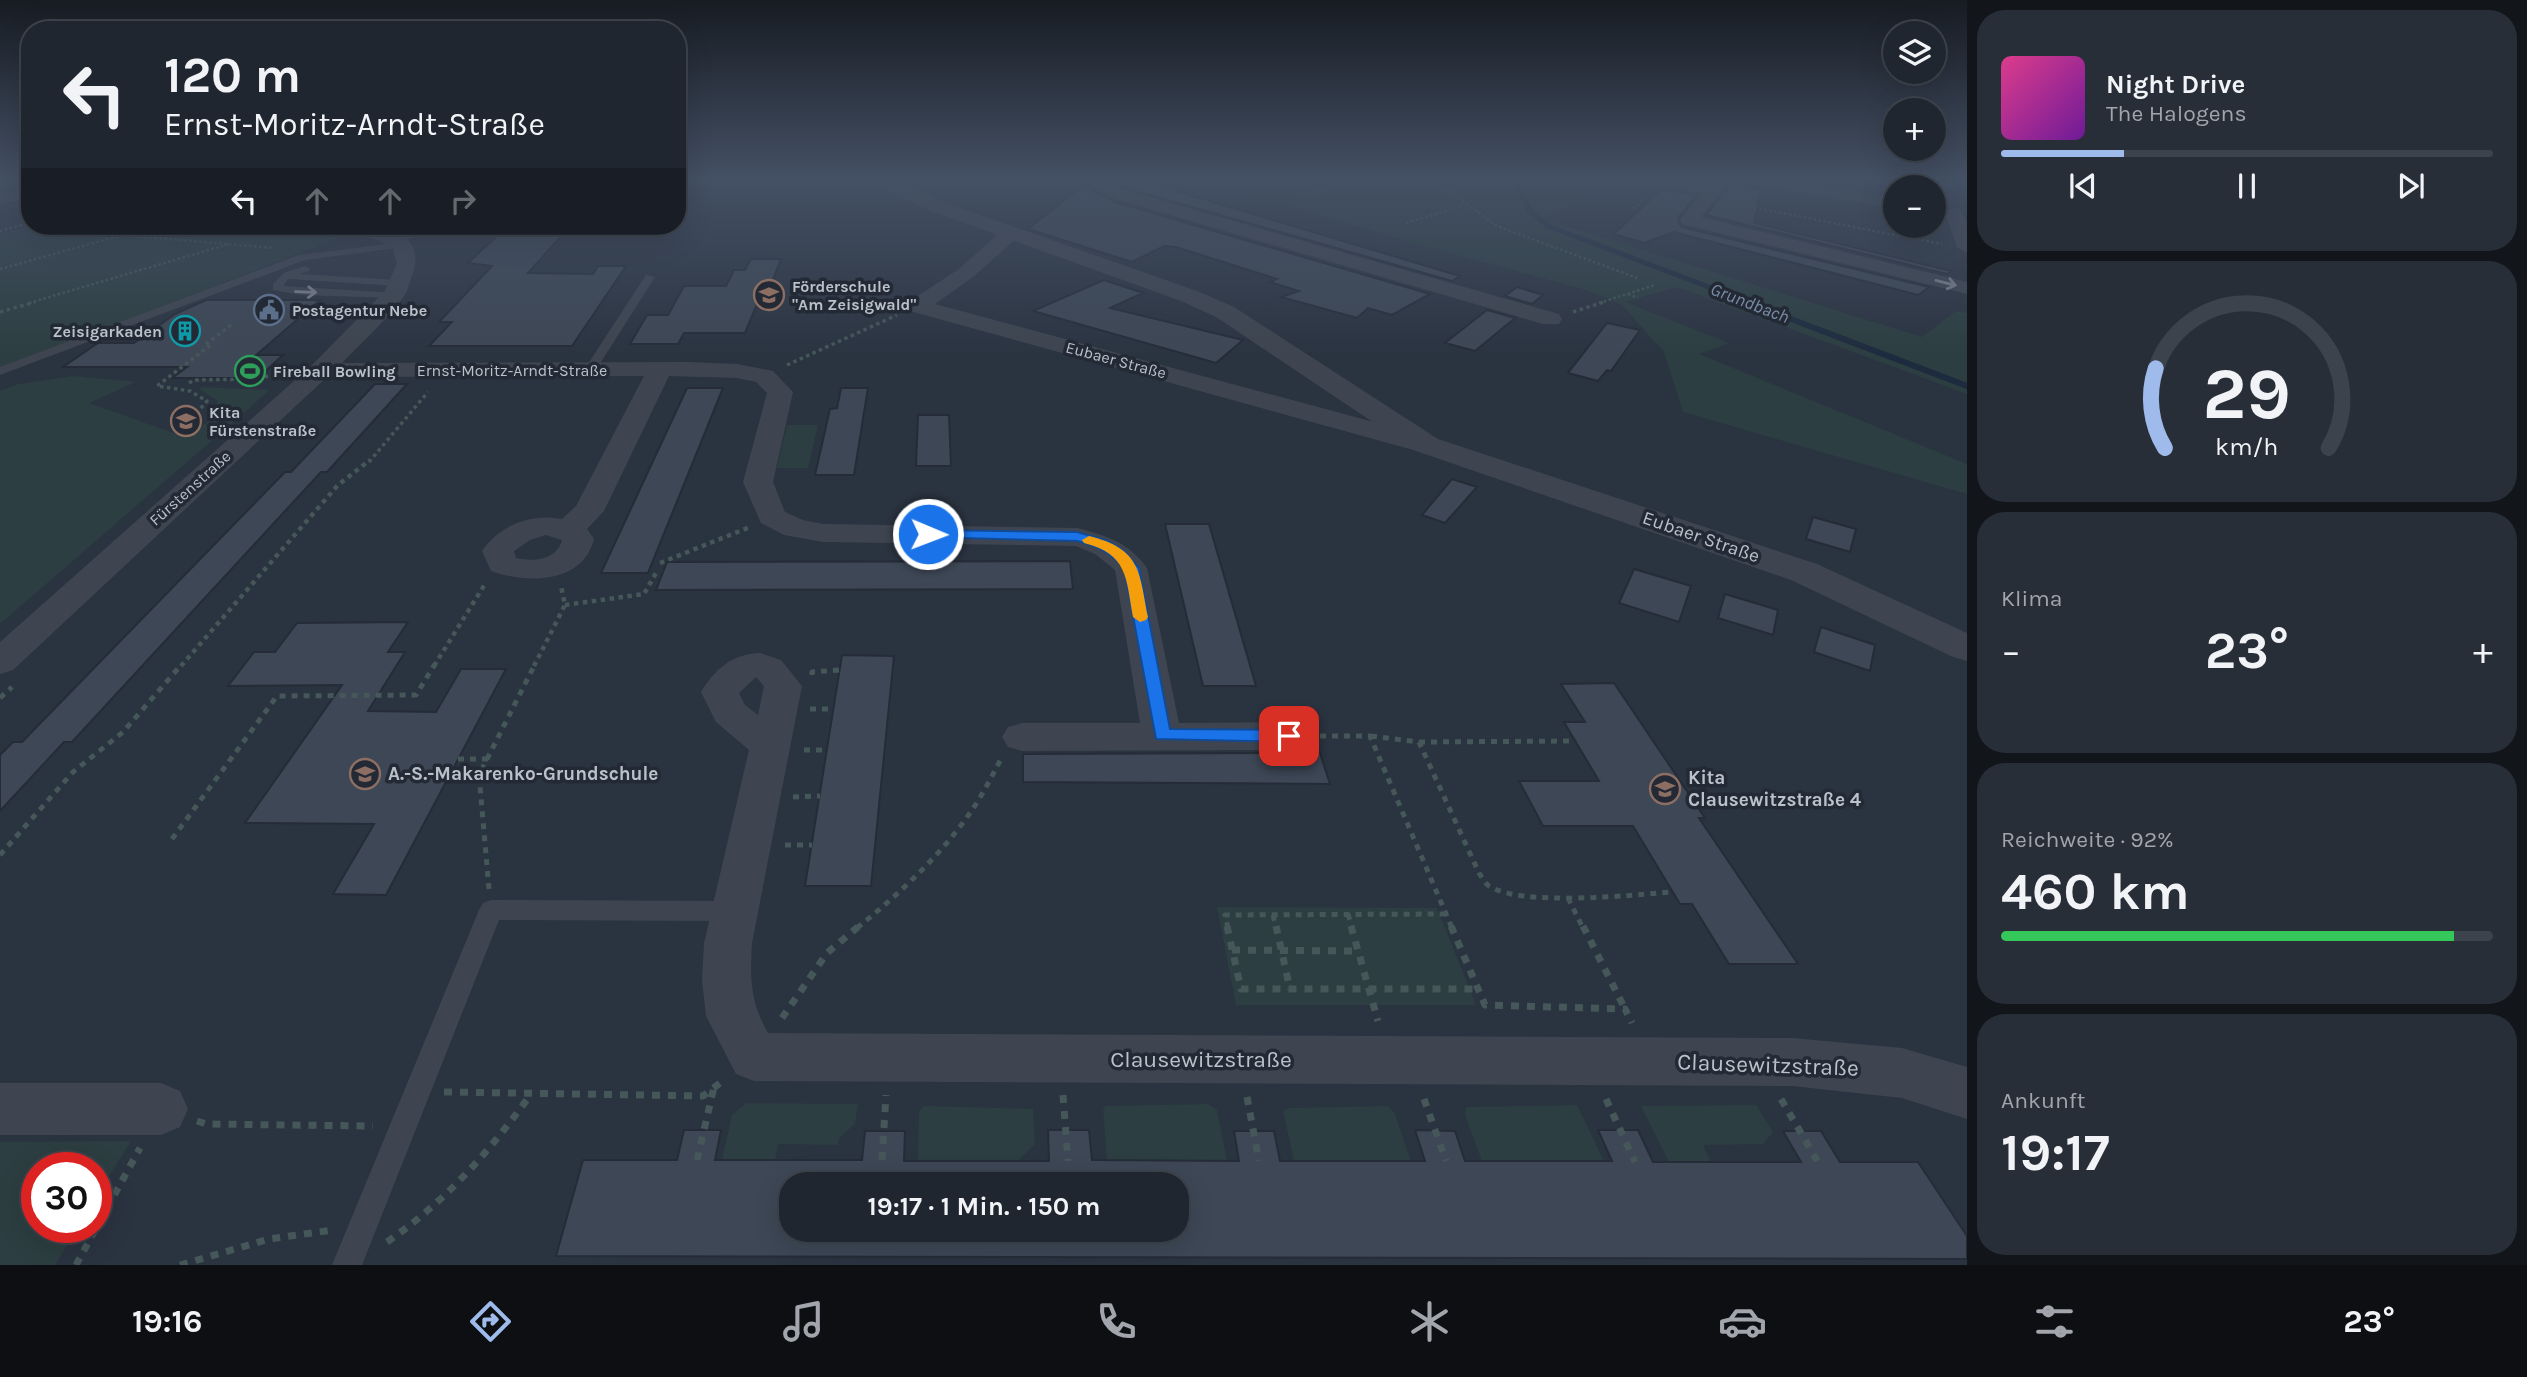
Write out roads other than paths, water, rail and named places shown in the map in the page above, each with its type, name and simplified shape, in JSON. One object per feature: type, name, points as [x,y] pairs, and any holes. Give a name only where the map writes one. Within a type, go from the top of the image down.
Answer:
[{"type":"street","points":[[385,239],[401,247],[407,264],[397,289]]},
{"type":"street","name":"Eubaer Straße","points":[[1004,239],[966,273],[918,306],[1427,445],[1804,572],[1967,648]]},
{"type":"street","name":"Eubaer Straße","points":[[1028,239],[1189,296],[1226,312],[1427,445]]},
{"type":"street","points":[[1274,239],[1551,319]]},
{"type":"street","points":[[1767,239],[1967,288]]},
{"type":"street","name":"Fürstenstraße","points":[[0,662],[321,369],[397,289]]},
{"type":"street","name":"Ernst-Moritz-Arndt-Straße","points":[[321,369],[660,369],[737,371],[764,376],[780,392],[758,482],[772,517],[795,528],[823,533],[1077,537],[1103,544],[1119,554],[1131,568],[1162,735]]},
{"type":"street","points":[[568,529],[578,539],[578,545],[567,559],[532,570],[510,568],[502,564],[498,551],[511,538],[546,526],[568,529],[589,511],[660,369]]},
{"type":"street","points":[[1022,737],[1289,736]]},
{"type":"street","points":[[735,911],[784,748]]},
{"type":"street","name":"Clausewitzstraße","points":[[735,911],[728,943],[726,980],[729,1004],[731,1016],[754,1058],[1792,1062],[1902,1073],[1967,1093]]},
{"type":"street","points":[[0,1109],[161,1109]]},
{"type":"lane","points":[[397,289],[301,292],[277,288],[279,281],[286,276],[328,263],[401,247],[419,239]]},
{"type":"lane","points":[[0,371],[303,257],[401,247]]},
{"type":"lane","points":[[590,370],[650,277]]},
{"type":"lane","points":[[347,1265],[491,910],[735,911]]},
{"type":"waterway","name":"Grundbach","points":[[1582,239],[1751,303]]},
{"type":"waterway","name":"Grundbach","points":[[1746,302],[1967,386]]},
{"type":"place","name":"Förderschule \"Am Zeisigwald\"","points":[[769,295]]},
{"type":"place","name":"Postagentur Nebe","points":[[269,310]]},
{"type":"place","name":"Zeisigarkaden","points":[[185,331]]},
{"type":"place","name":"Fireball Bowling","points":[[250,371]]},
{"type":"place","name":"Kita Fürstenstraße","points":[[186,421]]},
{"type":"place","name":"A.-S.-Makarenko-Grundschule","points":[[365,774]]},
{"type":"place","name":"Kita Clausewitzstraße 4","points":[[1665,789]]}]
